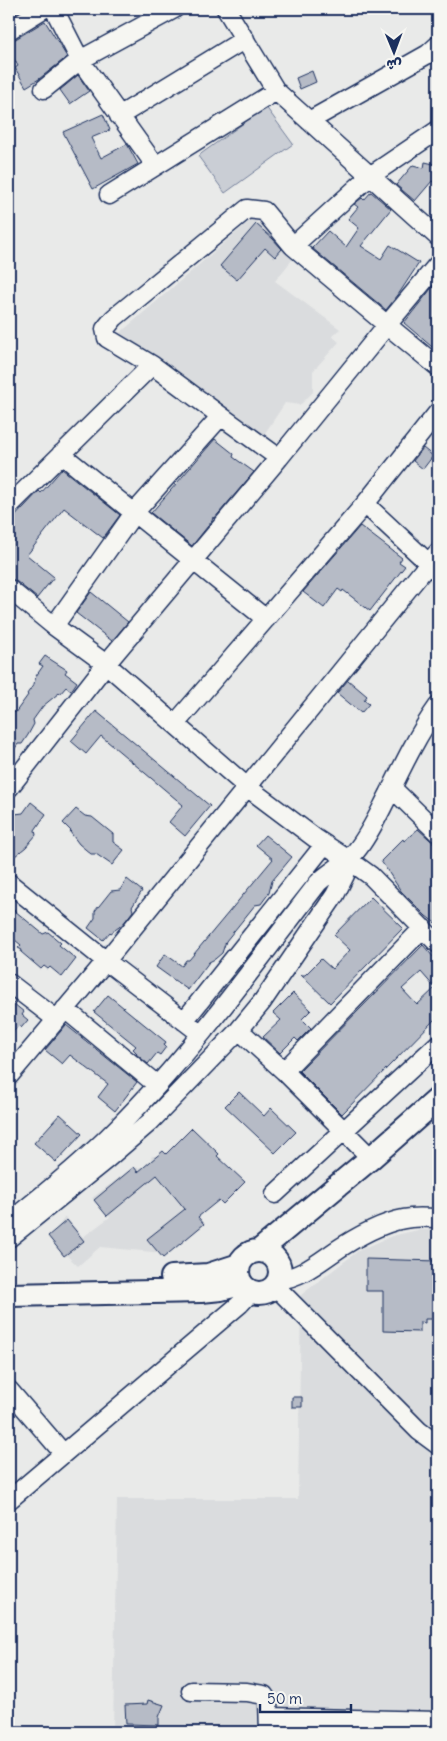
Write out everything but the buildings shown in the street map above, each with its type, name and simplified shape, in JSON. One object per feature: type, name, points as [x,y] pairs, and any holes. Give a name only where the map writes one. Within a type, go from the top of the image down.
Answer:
[{"type":"main road","points":[[9,1282],[197,1276],[218,1272],[243,1280],[264,1293],[285,1231],[438,1099]]},
{"type":"main road","points":[[243,1280],[247,1255],[272,1270]]},
{"type":"main road","points":[[9,1296],[201,1292],[221,1290],[243,1280]]},
{"type":"street","points":[[9,30],[43,9]]},
{"type":"street","points":[[54,9],[80,60],[155,165]]},
{"type":"street","points":[[44,89],[80,60],[174,9]]},
{"type":"street","points":[[226,9],[276,92],[438,237]]},
{"type":"street","points":[[119,116],[245,40]]},
{"type":"street","points":[[309,121],[428,54],[438,45]]},
{"type":"street","points":[[108,195],[276,92]]},
{"type":"street","points":[[293,246],[370,176],[438,130]]},
{"type":"street","points":[[279,458],[152,364],[107,338],[105,329],[114,318],[247,209],[264,211],[293,246],[438,367]]},
{"type":"street","points":[[9,788],[106,664],[194,561],[438,264]]},
{"type":"street","points":[[9,506],[152,364]]},
{"type":"street","points":[[175,724],[365,504],[438,412]]},
{"type":"street","points":[[54,626],[134,513],[221,416]]},
{"type":"street","points":[[61,454],[266,619]]},
{"type":"street","points":[[9,1076],[435,562],[365,504]]},
{"type":"street","points":[[11,595],[106,664],[248,787],[324,844],[349,860],[381,886],[438,944]]},
{"type":"street","points":[[9,1238],[108,1159],[150,1122],[239,1030],[267,995],[335,895],[345,875],[349,860],[366,836],[416,740],[438,706]]},
{"type":"street","points":[[392,788],[438,833]]},
{"type":"street","points":[[184,1021],[324,844]]},
{"type":"street","points":[[9,1222],[98,1147],[158,1085],[234,992],[318,883],[335,868],[349,860]]},
{"type":"street","points":[[9,883],[200,1033]]},
{"type":"street","points":[[284,1071],[422,928]]},
{"type":"street","points":[[9,983],[60,1014],[158,1085]]},
{"type":"street","points":[[239,1030],[284,1071],[371,1158]]},
{"type":"street","points":[[275,1194],[438,1044]]},
{"type":"street","points":[[272,1270],[298,1275],[342,1246],[383,1226],[410,1218],[438,1218]]},
{"type":"street","points":[[272,1270],[419,1431],[438,1445]]},
{"type":"street","points":[[12,1491],[63,1453],[240,1304],[243,1280]]},
{"type":"street","points":[[9,1390],[63,1453]]},
{"type":"street","points":[[191,1691],[246,1692],[264,1695],[268,1701],[269,1725],[438,1721]]},
{"type":"shaded area","points":[[266,107],[293,144],[225,193],[198,156]]},
{"type":"shaded area","points":[[253,218],[296,255],[275,281],[340,329],[332,336],[339,342],[313,371],[313,392],[300,405],[285,403],[263,436],[120,333]]},
{"type":"shaded area","points":[[152,1156],[160,1156],[196,1205],[198,1220],[204,1225],[174,1250],[171,1246],[163,1253],[100,1247],[78,1266],[49,1239],[65,1217],[83,1237],[110,1217],[92,1198],[132,1168],[147,1167]]},
{"type":"shaded area","points":[[418,1230],[438,1230],[438,1732],[113,1732],[117,1499],[298,1499],[301,1295],[358,1251],[392,1236]]}]
